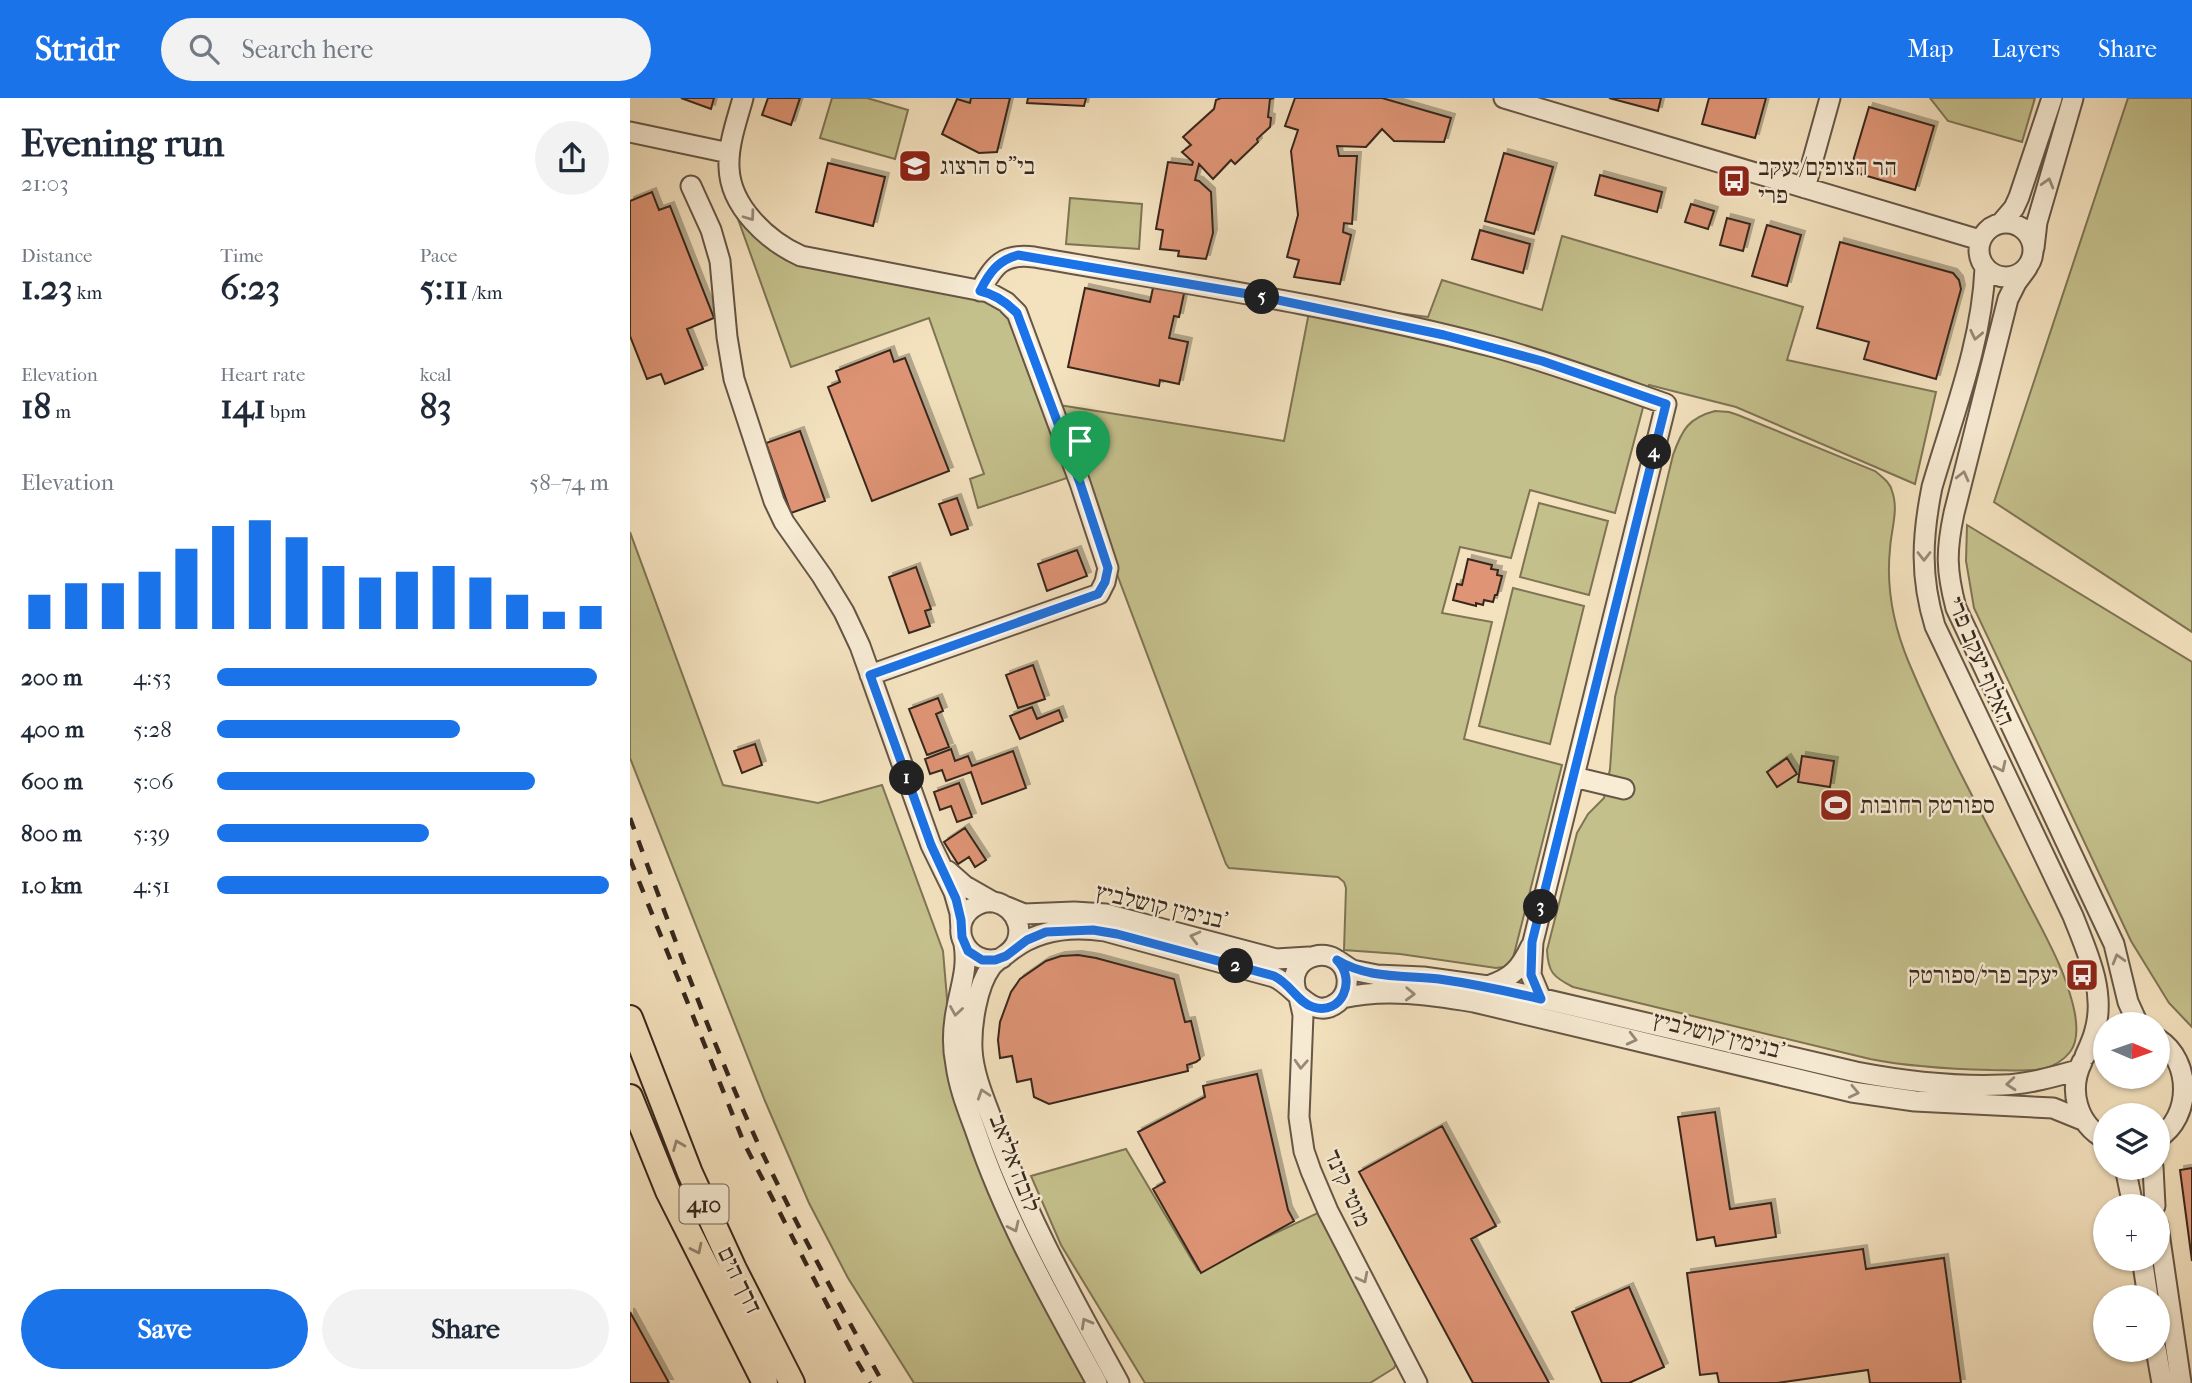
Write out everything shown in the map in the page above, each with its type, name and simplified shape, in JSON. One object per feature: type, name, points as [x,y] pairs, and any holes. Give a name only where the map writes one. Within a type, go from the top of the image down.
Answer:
[{"type":"main road","name":"דרך הים","points":[[630,1018],[690,1173],[734,1269],[792,1383]]},
{"type":"main road","name":"דרך הים","points":[[630,1097],[668,1191],[765,1383]]},
{"type":"street","points":[[743,98],[729,153],[731,186],[755,223],[784,248],[801,256],[988,292],[1006,302],[1017,313],[1080,483],[1108,568],[1105,582],[1098,594],[870,675]]},
{"type":"street","points":[[1504,98],[1980,240]]},
{"type":"street","points":[[1805,188],[1830,98]]},
{"type":"street","points":[[2002,222],[2019,197],[2052,98]]},
{"type":"street","name":"האלוף יעקב פרי","points":[[2073,98],[2037,222],[2030,258],[2008,299],[1954,513],[1948,542],[1947,567],[1956,608],[2114,944],[2133,1012]]},
{"type":"street","points":[[630,132],[729,153]]},
{"type":"street","name":"בנימין קושלביץ'","points":[[691,186],[711,230],[720,261],[734,379],[774,502],[783,522],[844,612],[870,675],[931,845],[956,899],[962,937]]},
{"type":"street","points":[[2002,222],[2011,222],[2027,232],[2030,258],[2020,274],[2011,277],[1992,274],[1985,268],[1978,250],[1980,240],[1988,228],[2002,222]]},
{"type":"street","points":[[980,291],[989,273],[1007,258],[1018,255],[1034,257],[1254,295],[1444,335],[1542,361],[1666,404],[1532,942],[1524,961],[1509,977],[1488,986]]},
{"type":"street","name":"האלוף יעקב פרי","points":[[1985,268],[1976,338],[1928,507],[1923,548],[1926,590],[1935,626],[2073,916],[2095,975],[2098,1010],[2095,1029],[2075,1083],[2079,1109],[2085,1121]]},
{"type":"street","points":[[1574,777],[1624,789]]},
{"type":"street","name":"בנימין קושלביץ'","points":[[940,862],[965,886],[1024,914],[1106,914],[1273,958],[1287,960],[1309,957]]},
{"type":"street","points":[[981,904],[999,904],[1013,914],[1018,926],[1018,938],[1008,954],[995,960],[982,960],[971,954],[962,937],[964,919],[971,909],[981,904]]},
{"type":"street","name":"בנימין קושלביץ'","points":[[1008,954],[1030,938],[1046,932],[1079,929],[1105,931],[1274,976],[1298,995]]},
{"type":"street","name":"לובה אליאב","points":[[962,937],[966,968],[956,1008],[953,1037],[957,1073],[979,1142],[1010,1219],[1097,1383]]},
{"type":"street","points":[[1532,942],[1531,975],[1541,999]]},
{"type":"street","name":"לובה אליאב","points":[[1008,954],[995,963],[987,975],[975,1013],[972,1046],[975,1070],[999,1141],[1027,1209],[1119,1383]]},
{"type":"street","points":[[1323,955],[1337,960],[1347,976],[1347,988],[1342,998],[1333,1005],[1322,1008],[1311,1006],[1298,995],[1294,984],[1301,964],[1309,957],[1323,955]]},
{"type":"street","name":"בנימין קושלביץ'","points":[[1337,960],[1352,970],[1488,986],[1888,1078],[2003,1085],[2026,1083],[2082,1063]]},
{"type":"street","name":"בנימין קושלביץ'","points":[[1342,998],[1378,994],[1428,995],[1536,1016],[1852,1092],[1915,1101],[2053,1108],[2085,1121]]},
{"type":"street","name":"מוטי קינד","points":[[1298,995],[1303,1018],[1299,1106],[1304,1151],[1324,1201],[1412,1381]]},
{"type":"street","points":[[2170,1048],[2185,1062],[2188,1108],[2170,1127]]},
{"type":"street","points":[[2082,1063],[2093,1052]]},
{"type":"street","points":[[2085,1121],[2093,1129]]},
{"type":"street","points":[[2165,1271],[2181,1383]]},
{"type":"street","points":[[2158,1362],[2162,1383]]},
{"type":"shaded area","points":[[832,98],[867,98],[908,110],[895,159],[820,138]]},
{"type":"shaded area","points":[[1930,98],[2035,98],[2022,142],[1948,121]]},
{"type":"shaded area","points":[[2128,98],[2192,98],[2192,632],[1994,502]]},
{"type":"shaded area","points":[[1070,198],[1142,204],[1139,249],[1066,244]]},
{"type":"shaded area","points":[[733,205],[760,238],[977,298],[998,308],[1013,321],[1073,476],[978,508],[970,479],[984,474],[929,318],[791,367]]},
{"type":"shaded area","points":[[1562,236],[1803,307],[1787,360],[1936,392],[1915,484],[1736,407],[1649,385],[1615,513],[1530,490],[1511,558],[1460,547],[1442,613],[1492,622],[1464,739],[1562,765],[1511,966],[1496,968],[1400,954],[1344,950],[1346,888],[1338,877],[1229,868],[1226,864],[1053,404],[1284,441],[1311,302],[1428,317],[1442,280],[1542,310]]},
{"type":"shaded area","points":[[1715,411],[1738,415],[1875,471],[1891,488],[1895,505],[1889,563],[1890,592],[1904,649],[1947,746],[2052,948],[2072,1001],[2076,1024],[2074,1044],[2070,1052],[2055,1065],[2030,1070],[1975,1070],[1915,1066],[1870,1059],[1573,987],[1556,977],[1550,969],[1547,950],[1577,833],[1588,814],[1604,798],[1610,769],[1615,697],[1673,455],[1687,426],[1698,417]]},
{"type":"shaded area","points":[[1539,503],[1608,521],[1589,595],[1520,577]]},
{"type":"shaded area","points":[[1967,525],[2192,662],[2192,1027],[2169,1003],[2131,941],[1974,608],[1966,561]]},
{"type":"shaded area","points":[[630,532],[723,785],[818,803],[882,785],[943,951],[955,1094],[1091,1383],[914,1383],[848,1278],[809,1203],[765,1101],[630,758]]},
{"type":"shaded area","points":[[1513,588],[1584,606],[1550,744],[1479,726]]},
{"type":"shaded area","points":[[1126,1149],[1198,1270],[1324,1210],[1398,1360],[1394,1368],[1370,1383],[1145,1383],[1061,1245],[1031,1176]]},
{"type":"building","points":[[681,98],[714,98],[711,109]]},
{"type":"building","points":[[768,98],[800,98],[791,125],[762,115]]},
{"type":"building","points":[[971,98],[1010,98],[997,152],[979,153],[942,134],[957,99],[970,103]]},
{"type":"building","points":[[1028,98],[1086,98],[1084,106],[1027,103]]},
{"type":"building","points":[[1274,98],[1270,99],[1270,127],[1235,164],[1231,160],[1213,179],[1199,164],[1195,180],[1211,192],[1213,233],[1206,259],[1178,256],[1179,251],[1160,249],[1163,230],[1156,229],[1168,162],[1192,165],[1193,162],[1182,152],[1191,145],[1183,137],[1214,109],[1216,100]]},
{"type":"building","points":[[1295,98],[1382,98],[1451,118],[1444,142],[1394,141],[1382,129],[1366,147],[1337,146],[1339,156],[1357,156],[1352,224],[1344,223],[1343,232],[1351,235],[1340,284],[1294,277],[1299,260],[1287,257],[1298,215],[1291,151],[1298,130],[1285,126]]},
{"type":"building","points":[[1609,98],[1661,98],[1658,111]]},
{"type":"building","points":[[1709,98],[1766,98],[1755,138],[1702,124]]},
{"type":"building","points":[[1869,107],[1934,126],[1915,190],[1850,171]]},
{"type":"building","points":[[1504,153],[1553,167],[1534,234],[1485,221]]},
{"type":"building","points":[[828,163],[885,177],[873,226],[816,212]]},
{"type":"building","points":[[1600,175],[1662,192],[1657,212],[1595,195]]},
{"type":"building","points":[[652,192],[659,210],[670,206],[714,318],[687,329],[703,369],[665,384],[661,374],[647,379],[630,336],[630,201]]},
{"type":"building","points":[[1691,204],[1714,211],[1708,229],[1685,222]]},
{"type":"building","points":[[1727,218],[1750,224],[1743,251],[1720,245]]},
{"type":"building","points":[[1767,225],[1801,235],[1787,286],[1752,276]]},
{"type":"building","points":[[1480,230],[1530,244],[1523,273],[1472,259]]},
{"type":"building","points":[[1840,242],[1953,273],[1959,280],[1961,289],[1936,379],[1864,359],[1869,342],[1817,328]]},
{"type":"building","points":[[1154,283],[1185,289],[1179,317],[1174,316],[1169,338],[1188,342],[1179,384],[1160,380],[1159,386],[1068,367],[1085,288],[1150,302]]},
{"type":"building","points":[[890,350],[894,362],[905,358],[949,471],[872,501],[828,387],[840,382],[836,371]]},
{"type":"building","points":[[800,431],[825,501],[791,513],[766,443]]},
{"type":"building","points":[[957,498],[968,529],[951,535],[939,504]]},
{"type":"building","points":[[1077,550],[1087,576],[1047,591],[1038,564]]},
{"type":"building","points":[[1468,559],[1492,565],[1491,569],[1498,570],[1497,575],[1502,576],[1493,602],[1484,600],[1483,605],[1476,603],[1476,606],[1453,600],[1457,584],[1462,585]]},
{"type":"building","points":[[916,567],[931,609],[925,611],[930,626],[909,633],[889,577]]},
{"type":"building","points":[[1033,665],[1045,699],[1018,708],[1006,675]]},
{"type":"building","points":[[938,698],[943,711],[936,714],[949,747],[927,755],[909,709]]},
{"type":"building","points":[[1032,707],[1037,719],[1059,710],[1063,721],[1020,739],[1010,716]]},
{"type":"building","points":[[755,744],[762,765],[742,773],[734,751]]},
{"type":"building","points":[[951,749],[955,761],[968,756],[972,766],[1013,751],[1026,788],[982,804],[971,772],[946,781],[942,770],[930,774],[925,759]]},
{"type":"building","points":[[1802,756],[1834,761],[1830,787],[1798,782]]},
{"type":"building","points":[[1787,758],[1797,774],[1777,787],[1767,772]]},
{"type":"building","points":[[959,783],[972,817],[957,822],[951,806],[940,810],[934,792]]},
{"type":"building","points":[[965,828],[986,860],[975,867],[969,857],[958,864],[944,842]]},
{"type":"building","points":[[1078,955],[1174,979],[1185,1022],[1191,1021],[1200,1059],[1187,1065],[1188,1071],[1049,1104],[1034,1097],[1031,1079],[1017,1082],[1012,1056],[1000,1058],[1000,1022],[1011,992],[1020,979],[1046,961],[1061,956]]},
{"type":"building","points":[[1257,1074],[1288,1210],[1294,1221],[1201,1273],[1153,1189],[1165,1182],[1138,1132],[1205,1097],[1203,1086]]},
{"type":"building","points":[[1715,1112],[1730,1209],[1771,1203],[1776,1237],[1716,1246],[1714,1237],[1697,1240],[1678,1117]]},
{"type":"building","points":[[1442,1126],[1496,1226],[1471,1239],[1549,1383],[1473,1383],[1359,1172]]},
{"type":"building","points":[[2192,1168],[2192,1261],[2180,1170]]},
{"type":"building","points":[[1863,1249],[1866,1269],[1944,1258],[1961,1383],[1870,1383],[1868,1370],[1777,1383],[1719,1383],[1717,1373],[1700,1375],[1687,1273]]},
{"type":"building","points":[[1629,1287],[1664,1367],[1629,1383],[1602,1383],[1572,1312]]},
{"type":"building","points":[[630,1312],[669,1383],[630,1383]]},
{"type":"railway","points":[[630,818],[708,1026],[742,1108],[789,1208],[883,1383]]},
{"type":"railway","points":[[630,859],[744,1143],[870,1383]]},
{"type":"place","name":"בי\"ס הרצוג","points":[[915,166]]},
{"type":"place","name":"הר הצופים/יעקב פרי","points":[[1734,181]]},
{"type":"place","name":"ספורטק רחובות","points":[[1836,805]]},
{"type":"place","name":"יעקב פרי/ספורטק","points":[[2082,975]]},
{"type":"route","points":[[1018,255],[1034,257],[1254,295],[1444,335],[1542,361],[1666,404],[1532,942],[1531,975],[1541,999],[1488,986],[1423,977],[1377,975],[1352,970],[1337,960],[1346,973],[1347,988],[1342,998],[1333,1005],[1318,1008],[1304,1002],[1291,987],[1274,976],[1105,931],[1072,929],[1046,932],[1034,936],[1006,956],[995,960],[982,960],[968,951],[962,937],[956,899],[931,845],[870,675],[1098,594],[1105,582],[1108,568],[1080,483],[1017,313],[1006,302],[988,292],[980,291],[989,273],[1007,258],[1018,255]]}]
